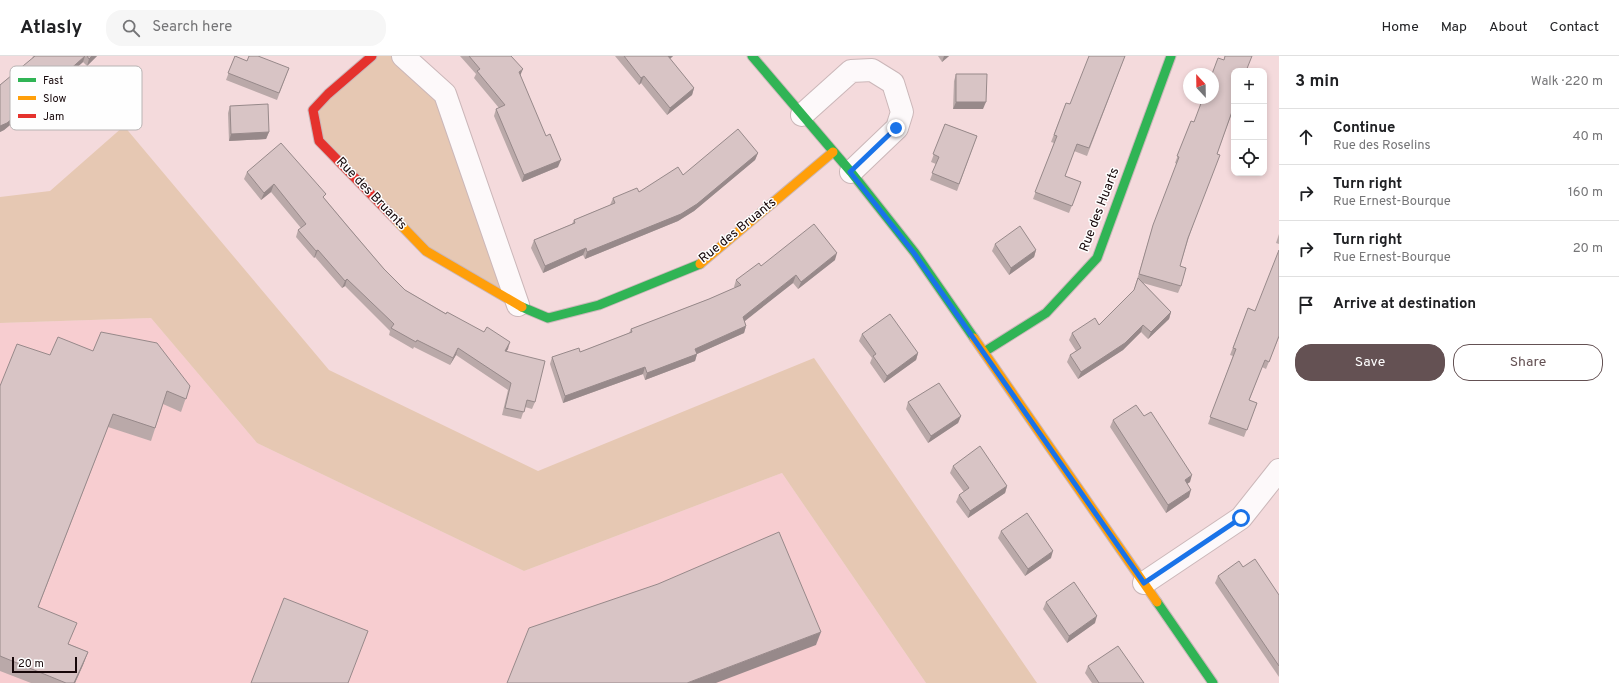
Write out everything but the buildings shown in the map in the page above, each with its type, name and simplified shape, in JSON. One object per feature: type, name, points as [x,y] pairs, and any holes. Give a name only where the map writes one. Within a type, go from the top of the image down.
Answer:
[{"type":"street","name":"Rue des Bruants","points":[[372,56],[328,94],[313,110],[320,141],[426,251],[518,305],[548,318],[600,305],[701,263],[833,152]]},
{"type":"street","points":[[403,56],[444,94],[518,305]]},
{"type":"street","points":[[752,56],[850,172],[914,253],[1213,683]]},
{"type":"street","name":"Rue des Huarts","points":[[984,352],[1046,313],[1097,258],[1172,56]]},
{"type":"street","points":[[802,115],[851,71],[872,70],[893,83],[902,112],[896,128],[850,172]]},
{"type":"street","points":[[1144,583],[1241,518],[1279,470]]},
{"type":"shaded area","points":[[372,56],[403,56],[445,94],[518,305],[426,251],[319,141],[313,110]]},
{"type":"shaded area","points":[[119,130],[127,130],[329,370],[538,471],[814,358],[1037,683],[926,683],[782,473],[524,571],[257,443],[151,318],[0,323],[0,197],[50,191]]},
{"type":"shaded area","points":[[151,318],[257,443],[524,571],[782,473],[926,683],[0,683],[0,323]]},
{"type":"traffic: fast","points":[[752,56],[851,172],[915,253],[974,338]]},
{"type":"traffic: fast","points":[[984,352],[1046,313],[1097,258],[1171,56]]},
{"type":"traffic: fast","points":[[522,307],[548,318],[599,305],[700,264]]},
{"type":"traffic: fast","points":[[1157,602],[1213,683]]},
{"type":"traffic: slow","points":[[700,264],[833,152]]},
{"type":"traffic: slow","points":[[396,220],[426,251],[522,307]]},
{"type":"traffic: slow","points":[[974,338],[1157,602]]},
{"type":"traffic: jam","points":[[372,56],[328,94],[313,110],[319,141],[396,220]]},
{"type":"route","points":[[896,128],[850,172],[914,253],[1144,583],[1241,518]]}]
